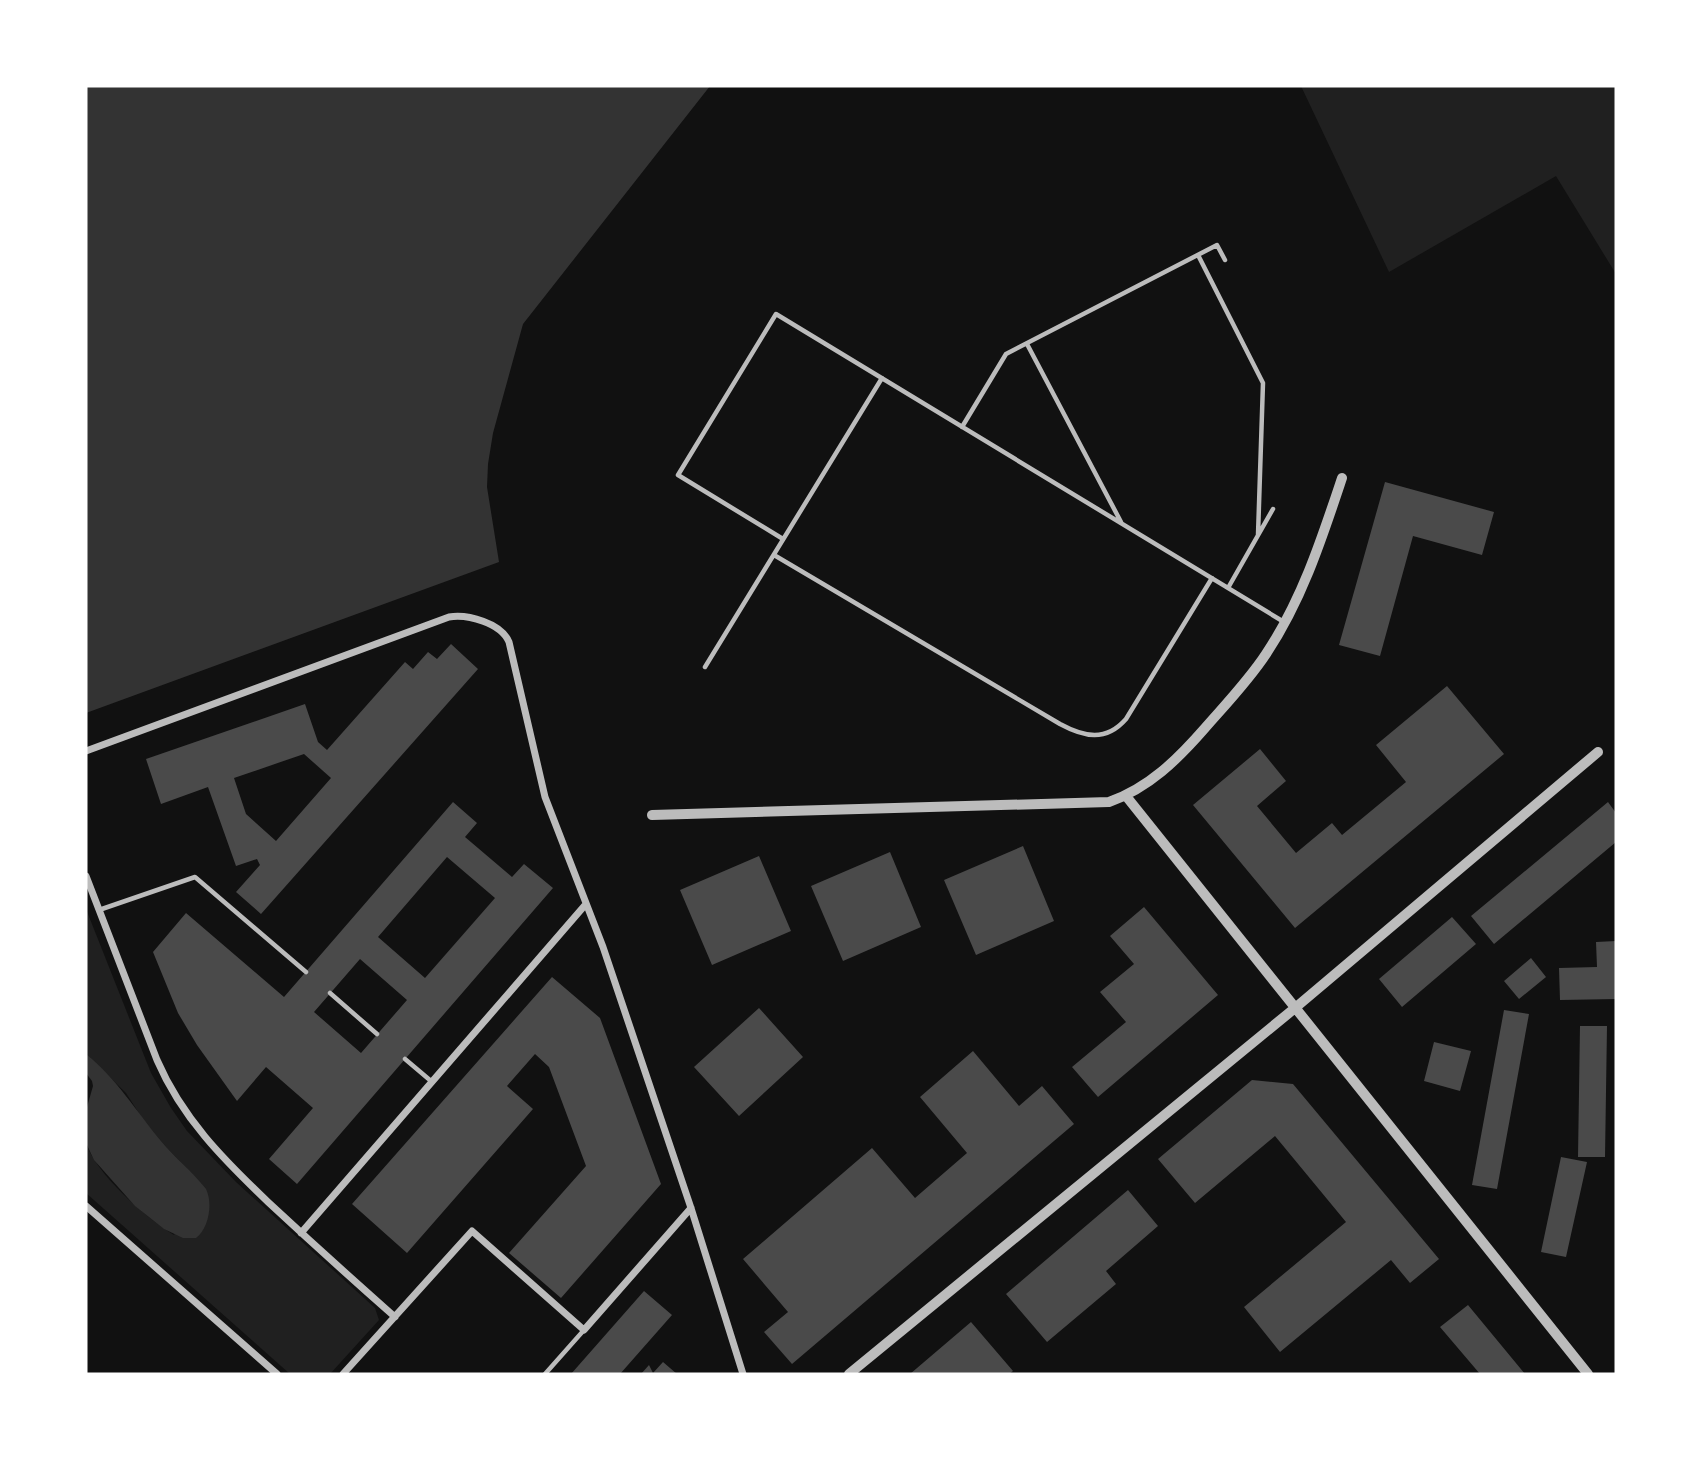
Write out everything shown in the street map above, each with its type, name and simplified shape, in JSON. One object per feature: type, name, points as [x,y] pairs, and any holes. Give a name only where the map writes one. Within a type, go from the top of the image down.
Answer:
[{"type":"street","points":[[652,815],[1109,802],[1126,796],[1147,784],[1181,754],[1266,655],[1286,622],[1319,547],[1342,478]]},
{"type":"street","points":[[86,751],[449,617],[460,615],[499,629],[509,642],[545,797],[603,947],[691,1208],[743,1374]]},
{"type":"street","points":[[849,1374],[1296,1008],[1598,752]]},
{"type":"street","points":[[1126,796],[1588,1374]]},
{"type":"street","points":[[86,876],[157,1060],[175,1098],[210,1145],[301,1233],[395,1317]]},
{"type":"street","points":[[301,1233],[586,904]]},
{"type":"street","points":[[86,1206],[278,1374]]},
{"type":"street","points":[[343,1374],[472,1231],[584,1330],[691,1208]]},
{"type":"lane","points":[[962,427],[1006,354],[1217,245],[1224,260]]},
{"type":"lane","points":[[1198,255],[1263,383],[1258,536]]},
{"type":"lane","points":[[783,539],[678,475],[776,314],[1286,622]]},
{"type":"lane","points":[[1027,344],[1121,523]]},
{"type":"lane","points":[[705,667],[882,378]]},
{"type":"lane","points":[[1228,588],[1273,509]]},
{"type":"lane","points":[[774,555],[1060,724],[1079,734],[1095,736],[1112,731],[1126,719],[1212,578]]},
{"type":"lane","points":[[99,910],[195,877],[306,972]]},
{"type":"lane","points":[[330,993],[377,1034]]},
{"type":"lane","points":[[405,1059],[432,1082]]},
{"type":"lane","points":[[545,1374],[584,1330]]},
{"type":"shaded area","points":[[86,86],[710,86],[523,324],[493,433],[488,464],[487,487],[499,562],[86,713]]},
{"type":"shaded area","points":[[1301,86],[1616,86],[1616,274],[1556,176],[1389,272]]},
{"type":"shaded area","points":[[86,909],[151,1073],[187,1131],[236,1182],[375,1308],[379,1320],[330,1374],[290,1374],[86,1193],[86,1143],[100,1168],[123,1194],[174,1235],[202,1184],[144,1121],[126,1093],[86,1054]]},
{"type":"shaded area","points":[[86,1054],[107,1074],[161,1141],[206,1189],[208,1215],[204,1228],[196,1238],[183,1238],[164,1229],[135,1206],[94,1160],[86,1143],[87,1107],[93,1086],[86,1073]]},
{"type":"building","points":[[1385,482],[1494,512],[1482,555],[1413,536],[1380,656],[1339,645]]},
{"type":"building","points":[[451,644],[478,669],[261,914],[236,892],[260,865],[257,859],[236,866],[208,787],[161,804],[146,759],[305,704],[318,742],[327,750],[405,662],[413,669],[428,652],[437,659]],"holes":[[[304,754],[331,778],[276,841],[246,814],[234,778]]]},
{"type":"building","points":[[1447,686],[1504,754],[1295,928],[1193,805],[1260,749],[1286,781],[1257,806],[1296,853],[1332,823],[1342,835],[1406,782],[1376,745]]},
{"type":"building","points":[[453,802],[477,823],[465,837],[512,877],[524,864],[553,888],[297,1184],[269,1159],[313,1108],[266,1067],[237,1101],[178,1013],[153,952],[186,913],[284,997]],"holes":[[[447,857],[495,898],[425,978],[378,937]],[[360,959],[407,1000],[361,1053],[314,1012]]]},
{"type":"building","points":[[1608,802],[1616,813],[1616,842],[1494,944],[1471,916]]},
{"type":"building","points":[[1023,846],[1054,921],[976,955],[944,880]]},
{"type":"building","points":[[890,852],[921,927],[843,961],[811,886]]},
{"type":"building","points":[[759,856],[791,931],[712,965],[680,890]]},
{"type":"building","points":[[1144,907],[1218,995],[1098,1097],[1072,1067],[1126,1022],[1100,992],[1134,964],[1110,936]]},
{"type":"building","points":[[1452,917],[1476,944],[1402,1007],[1379,979]]},
{"type":"building","points":[[1616,941],[1616,999],[1560,1000],[1559,968],[1597,967],[1596,942]]},
{"type":"building","points":[[1531,958],[1546,977],[1519,999],[1504,981]]},
{"type":"building","points":[[552,977],[600,1018],[661,1184],[561,1298],[509,1253],[586,1166],[549,1067],[535,1054],[507,1086],[533,1109],[407,1253],[352,1204]]},
{"type":"building","points":[[759,1008],[803,1057],[739,1116],[694,1067]]},
{"type":"building","points":[[1504,1010],[1529,1014],[1497,1189],[1472,1185]]},
{"type":"building","points":[[1580,1026],[1607,1026],[1605,1157],[1578,1157]]},
{"type":"building","points":[[1434,1042],[1471,1051],[1460,1091],[1424,1081]]},
{"type":"building","points":[[973,1051],[1019,1106],[1042,1086],[1074,1124],[792,1364],[764,1332],[788,1312],[743,1259],[872,1148],[915,1198],[967,1153],[920,1097]]},
{"type":"building","points":[[1252,1080],[1293,1084],[1439,1259],[1410,1283],[1391,1260],[1280,1352],[1244,1307],[1346,1222],[1275,1136],[1195,1203],[1158,1159]]},
{"type":"building","points":[[1561,1157],[1587,1162],[1566,1257],[1541,1252]]},
{"type":"building","points":[[1128,1190],[1158,1226],[1106,1271],[1116,1284],[1047,1342],[1006,1294]]},
{"type":"building","points":[[644,1291],[672,1315],[620,1374],[571,1374]]},
{"type":"building","points":[[1468,1305],[1525,1374],[1480,1374],[1440,1327]]},
{"type":"building","points":[[971,1322],[1013,1371],[1009,1374],[910,1374]]},
{"type":"building","points":[[663,1362],[677,1374],[641,1374],[649,1365],[653,1373]]}]
